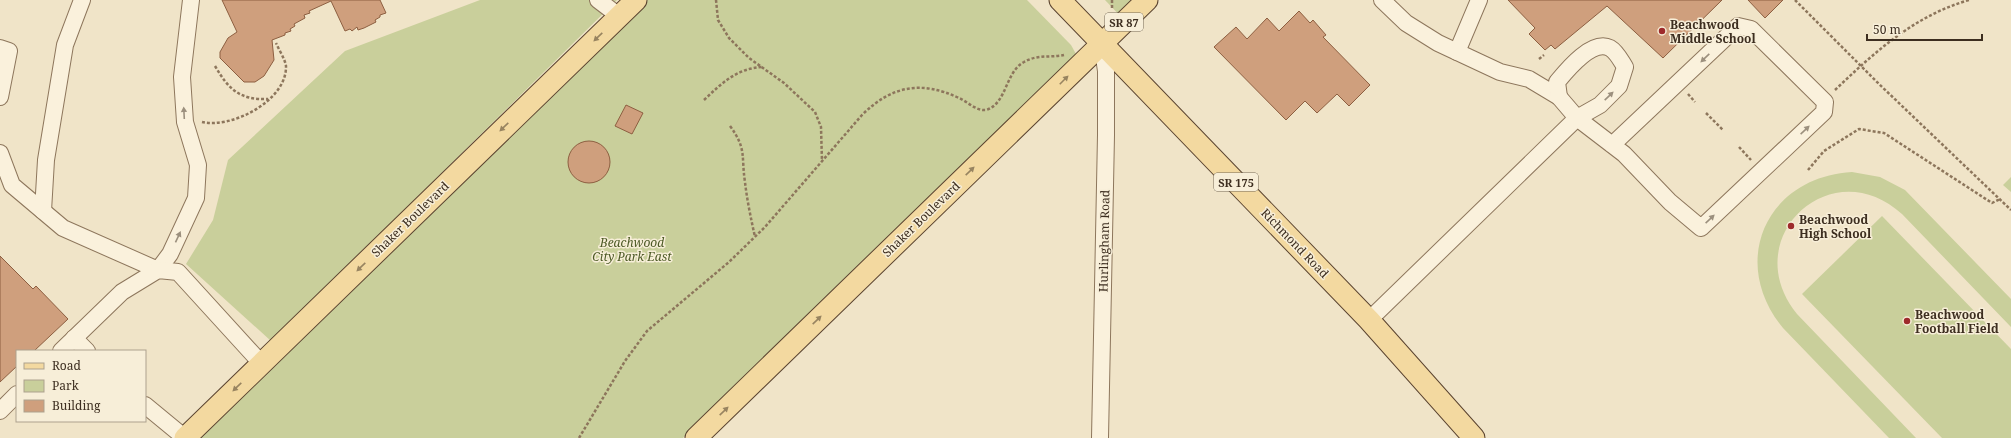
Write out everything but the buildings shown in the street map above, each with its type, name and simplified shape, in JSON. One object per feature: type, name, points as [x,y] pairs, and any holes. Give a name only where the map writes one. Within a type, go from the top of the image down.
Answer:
[{"type":"main road","name":"Shaker Boulevard","points":[[185,438],[636,0]]},
{"type":"main road","name":"Richmond Road","points":[[1060,0],[1369,320],[1474,438]]},
{"type":"main road","name":"Shaker Boulevard","points":[[696,438],[1147,0]]},
{"type":"street","points":[[43,211],[46,160],[65,45],[82,0]]},
{"type":"street","points":[[62,350],[122,292],[158,270],[170,254],[196,198],[198,165],[185,122],[182,77],[192,0]]},
{"type":"street","points":[[598,0],[619,16]]},
{"type":"street","points":[[1382,0],[1406,23],[1438,43],[1500,72],[1529,79],[1559,97],[1576,118],[1612,145],[1624,154],[1670,202],[1701,228],[1824,112],[1825,102],[1751,29],[1738,26],[1612,145]]},
{"type":"street","points":[[1457,52],[1479,0]]},
{"type":"street","name":"Hurlingham Road","points":[[1100,438],[1106,135],[1106,71],[1102,44]]},
{"type":"street","points":[[1369,320],[1576,118],[1600,105],[1619,86],[1625,68],[1619,56],[1609,48],[1598,47],[1582,55],[1557,82],[1559,97]]},
{"type":"street","points":[[0,48],[9,51],[0,97]]},
{"type":"street","points":[[0,153],[12,185],[63,228],[158,270],[178,272],[261,363]]},
{"type":"street","points":[[74,338],[86,350]]},
{"type":"street","points":[[0,410],[16,395]]},
{"type":"street","points":[[146,406],[185,438]]},
{"type":"path","points":[[716,0],[718,20],[729,38],[749,58],[784,83],[815,112],[821,127],[822,162]]},
{"type":"path","points":[[1795,0],[2011,210]]},
{"type":"path","points":[[1831,94],[1861,65],[1893,38],[1945,7],[1969,0]]},
{"type":"path","points":[[202,122],[213,125],[240,117],[257,110],[268,99],[282,83],[286,66],[276,43]]},
{"type":"path","points":[[578,438],[625,361],[647,331],[755,237],[785,206],[866,111],[890,93],[904,89],[941,91],[960,98],[976,108],[986,110],[997,102],[1012,71],[1023,62],[1038,57],[1061,56],[1067,53]]},
{"type":"path","points":[[1539,59],[1544,55]]},
{"type":"path","points":[[215,66],[229,87],[240,95],[254,100],[268,99]]},
{"type":"path","points":[[704,100],[726,80],[742,70],[762,67]]},
{"type":"path","points":[[1706,113],[1723,130]]},
{"type":"path","points":[[730,126],[740,140],[744,157],[744,181],[755,237]]},
{"type":"path","points":[[1808,170],[1824,151],[1859,129],[1884,133],[1992,204],[2000,199]]},
{"type":"path","points":[[1739,147],[1752,162]]},
{"type":"green space","points":[[480,0],[617,0],[271,341],[186,264],[213,220],[228,160],[345,51]]},
{"type":"green space","name":"Beachwood City Park East","points":[[642,0],[1027,0],[1071,45],[1076,54],[683,438],[193,438]]},
{"type":"green space","points":[[1105,0],[1147,0],[1125,21]]},
{"type":"green space","points":[[1852,172],[1880,177],[1905,190],[2011,299],[2011,327],[1902,214],[1875,197],[1847,192],[1821,197],[1800,212],[1785,232],[1778,258],[1781,286],[1797,314],[1916,438],[1889,438],[1783,328],[1767,302],[1759,276],[1758,251],[1765,227],[1778,206],[1798,189],[1822,177]]},
{"type":"green space","points":[[2011,177],[2011,192],[2003,185]]},
{"type":"green space","name":"Beachwood Football Field","points":[[1882,216],[2011,349],[2011,438],[1942,438],[1802,294]]},
{"type":"place","name":"Beachwood Middle School","points":[[1662,31]]},
{"type":"place","name":"Beachwood High School","points":[[1791,226]]},
{"type":"place","name":"Beachwood Football Field","points":[[1907,321]]}]
